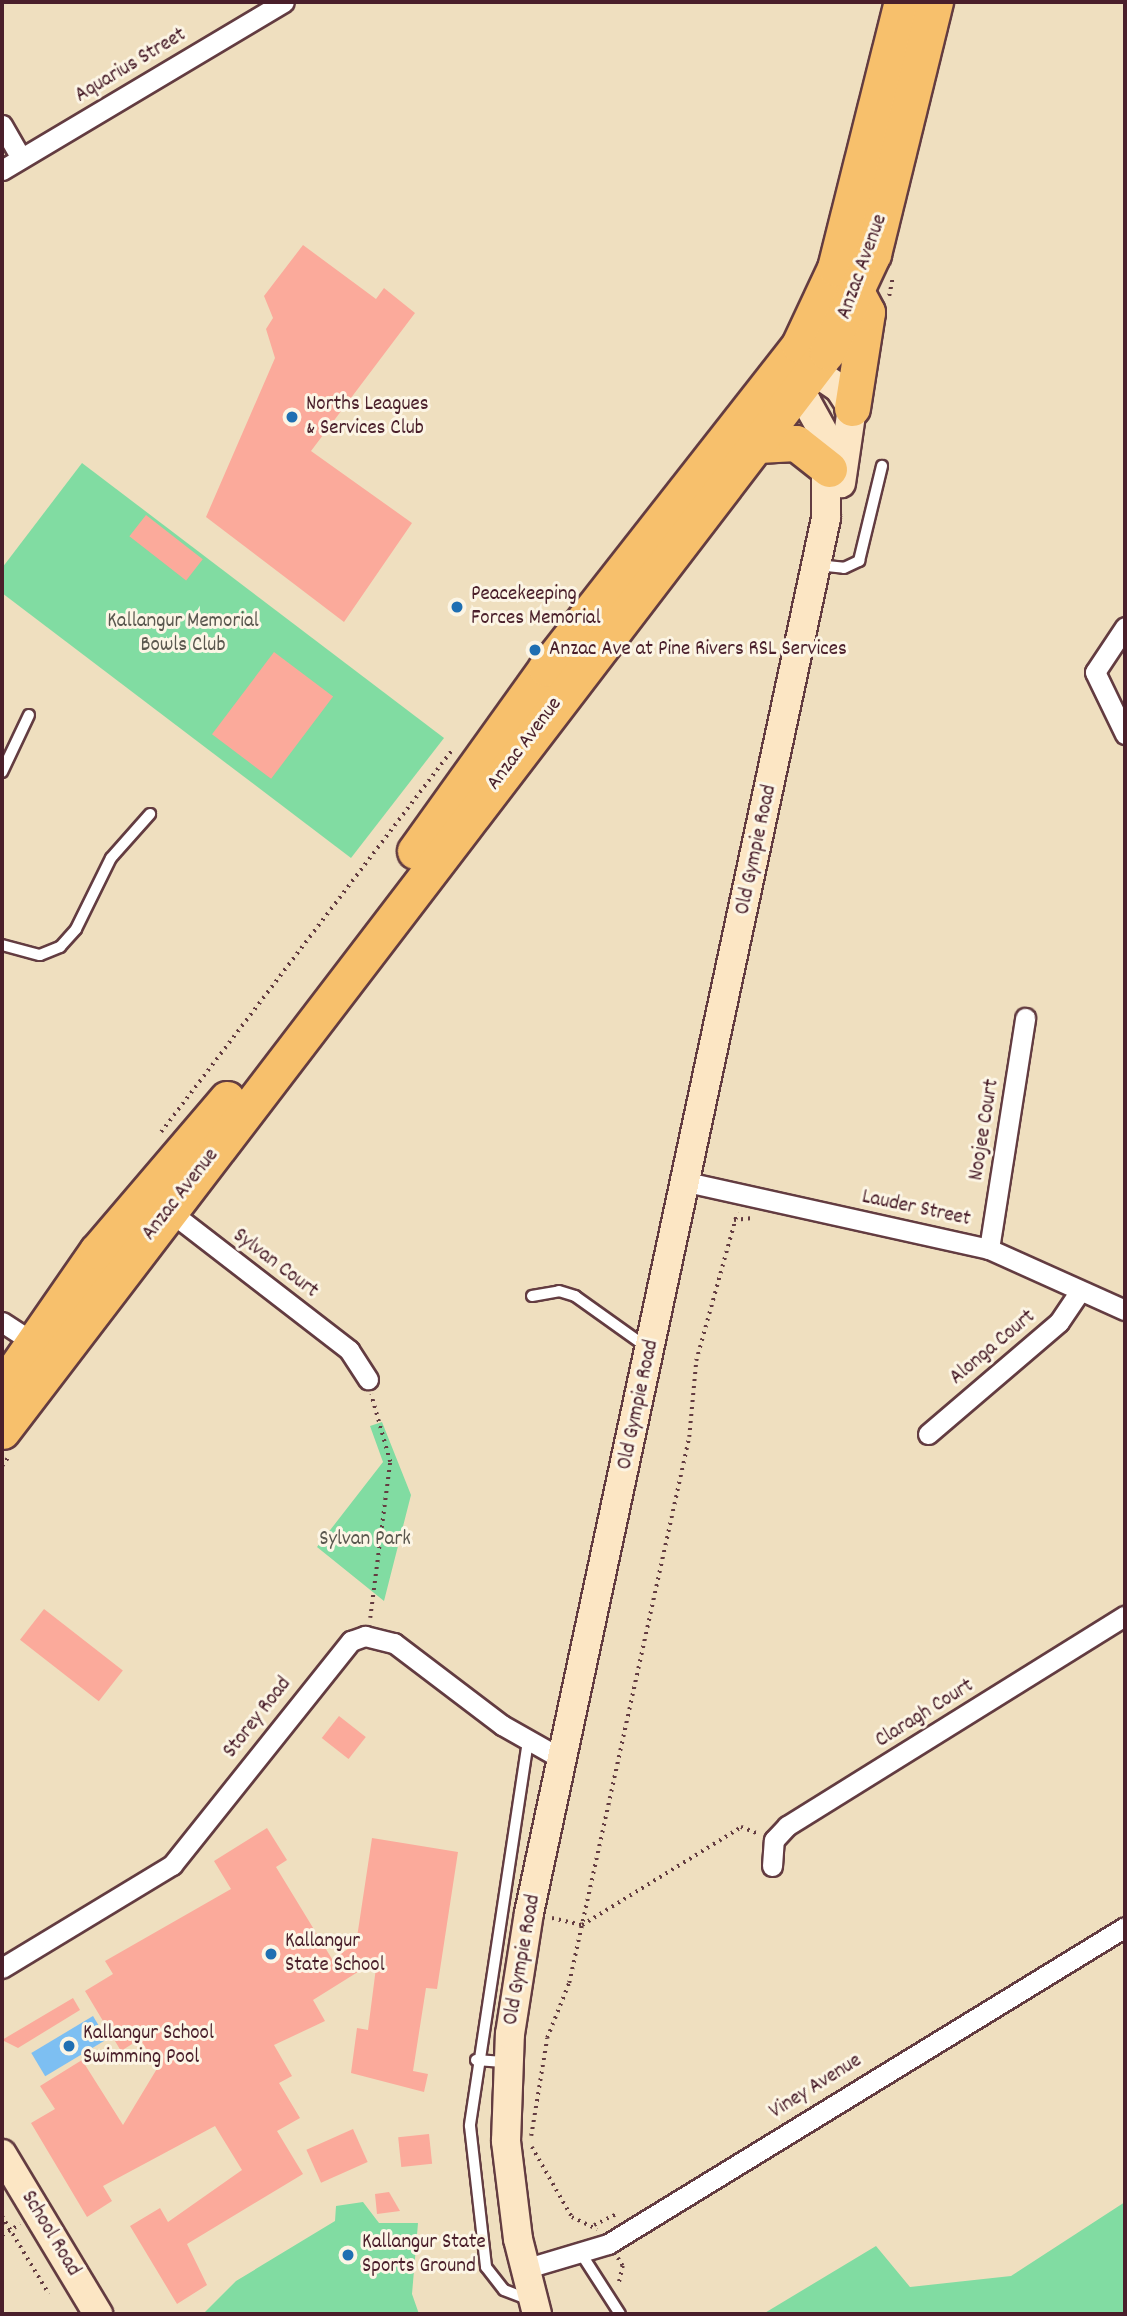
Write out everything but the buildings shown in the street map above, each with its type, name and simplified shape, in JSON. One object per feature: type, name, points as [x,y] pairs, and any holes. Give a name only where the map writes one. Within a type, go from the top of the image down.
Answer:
[{"type":"highway","name":"Anzac Avenue","points":[[486,749],[758,445],[796,373],[835,268],[902,2]]},
{"type":"highway","name":"Anzac Avenue","points":[[2,1431],[45,1350],[157,1201],[486,749],[858,295],[935,2]]},
{"type":"highway","points":[[852,408],[867,312],[858,295]]},
{"type":"highway","points":[[758,445],[796,443],[829,484]]},
{"type":"highway","name":"Anzac Avenue","points":[[2,1388],[45,1350]]},
{"type":"main road","points":[[796,373],[839,388],[852,408]]},
{"type":"main road","name":"Old Gympie Road","points":[[534,2307],[524,2269],[506,2141],[508,2062],[529,1913],[817,565],[829,484],[827,437],[796,373]]},
{"type":"main road","name":"Old Gympie Road","points":[[829,484],[841,483],[852,408]]},
{"type":"main road","name":"School Road","points":[[2,2154],[98,2314]]},
{"type":"street","name":"Aquarius Street","points":[[2,170],[284,2]]},
{"type":"street","points":[[2,125],[21,158]]},
{"type":"street","points":[[1125,627],[1095,672],[1125,734]]},
{"type":"street","name":"Noojee Court","points":[[989,1249],[1025,1018]]},
{"type":"street","name":"Lauder Street","points":[[687,1182],[989,1249],[1125,1310]]},
{"type":"street","name":"Sylvan Court","points":[[157,1201],[349,1350],[368,1379]]},
{"type":"street","name":"Alonga Court","points":[[928,1434],[1059,1322],[1080,1291]]},
{"type":"street","points":[[2,1322],[45,1350]]},
{"type":"street","name":"Claragh Court","points":[[774,1840],[1125,1616]]},
{"type":"street","points":[[365,1636],[394,1643],[528,1741],[562,1759]]},
{"type":"street","name":"Storey Road","points":[[2,1968],[172,1865],[340,1650],[365,1636]]},
{"type":"street","points":[[772,1866],[774,1840]]},
{"type":"street","name":"Viney Avenue","points":[[524,2269],[582,2255],[608,2244],[1125,1927]]},
{"type":"lane","points":[[817,565],[844,568],[859,561],[882,466]]},
{"type":"lane","points":[[2,772],[29,715]]},
{"type":"lane","points":[[2,945],[40,955],[60,947],[76,929],[111,858],[150,814]]},
{"type":"lane","points":[[532,1296],[559,1290],[575,1296],[651,1350]]},
{"type":"lane","points":[[528,1741],[476,2060],[470,2126],[478,2219],[486,2267],[504,2290],[534,2307]]},
{"type":"lane","points":[[476,2060],[508,2062]]},
{"type":"lane","points":[[582,2255],[620,2314]]},
{"type":"path","points":[[157,1137],[486,749]]},
{"type":"path","points":[[622,2290],[623,2266],[594,2225],[572,2217],[531,2139],[547,2038],[565,1998],[689,1437],[696,1361],[742,1194]]},
{"type":"path","points":[[734,1220],[769,1220]]},
{"type":"path","points":[[365,1636],[390,1462],[368,1379]]},
{"type":"path","points":[[529,1913],[582,1925],[741,1827],[774,1840]]},
{"type":"path","points":[[2,2216],[49,2294]]},
{"type":"path","points":[[2,2235],[22,2223]]},
{"type":"green space","name":"Kallangur Memorial Bowls Club","points":[[82,463],[444,738],[351,858],[2,593],[2,568]]},
{"type":"green space","name":"Sylvan Park","points":[[382,1422],[411,1495],[384,1601],[317,1547],[383,1462],[370,1426]]},
{"type":"green space","name":"Kallangur State Sports Ground","points":[[363,2202],[379,2223],[418,2223],[412,2294],[419,2314],[203,2314],[236,2281],[335,2221],[336,2206]]},
{"type":"green space","points":[[1125,2202],[1125,2314],[763,2314],[876,2246],[910,2287],[1011,2276]]},
{"type":"water","name":"Kallangur School Swimming Pool","points":[[93,2016],[107,2039],[45,2076],[31,2053]]},
{"type":"place","name":"Norths Leagues & Services Club","points":[[292,417]]},
{"type":"place","name":"Peacekeeping Forces Memorial","points":[[457,607]]},
{"type":"place","name":"Anzac Ave at Pine Rivers RSL Services","points":[[535,650]]},
{"type":"place","name":"Kallangur State School","points":[[271,1954]]},
{"type":"place","name":"Kallangur School Swimming Pool","points":[[69,2046]]},
{"type":"place","name":"Kallangur State Sports Ground","points":[[348,2255]]}]
